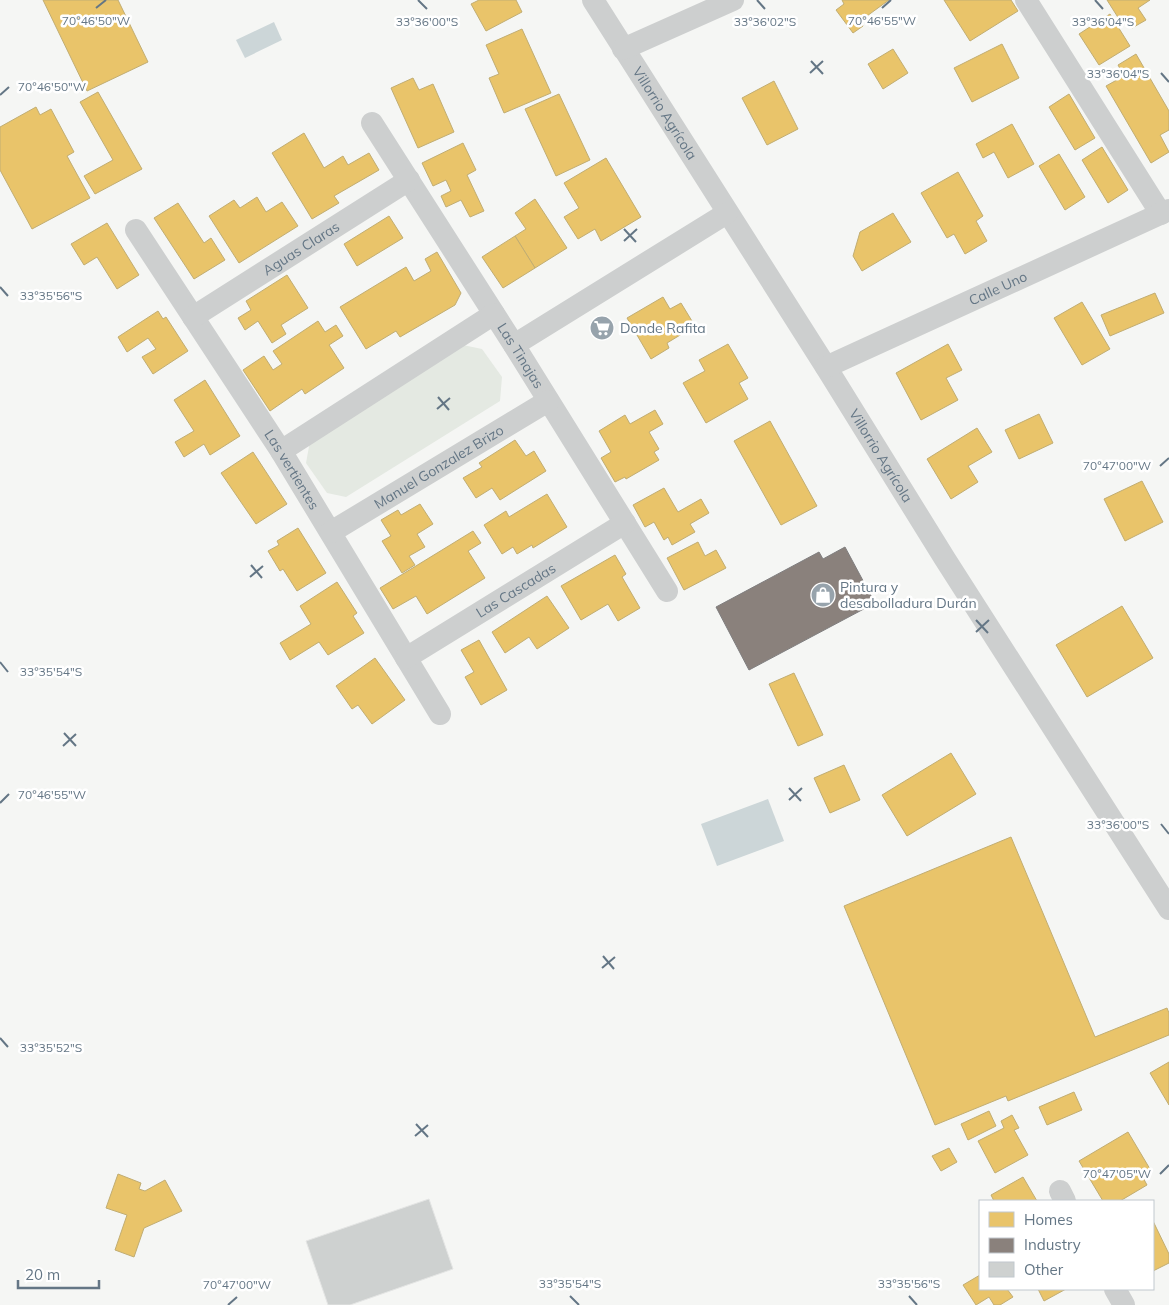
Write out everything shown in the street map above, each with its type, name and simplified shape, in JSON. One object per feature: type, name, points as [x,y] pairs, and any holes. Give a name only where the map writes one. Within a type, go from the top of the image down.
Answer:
[{"type":"street","name":"Villorrio Agrícola","points":[[593,0],[826,367],[945,559],[1169,910]]},
{"type":"street","points":[[623,49],[733,0]]},
{"type":"street","points":[[1026,0],[1165,212]]},
{"type":"street","name":"Las Tinajas","points":[[372,122],[514,345],[667,592]]},
{"type":"street","name":"Aguas Claras","points":[[193,317],[409,180]]},
{"type":"street","name":"Calle Uno","points":[[826,367],[1165,212]]},
{"type":"street","points":[[514,345],[727,213]]},
{"type":"street","name":"Las vertientes","points":[[136,230],[281,451],[440,714]]},
{"type":"street","points":[[281,451],[494,314]]},
{"type":"street","name":"Manuel Gonzalez Brizo","points":[[331,532],[548,401]]},
{"type":"street","name":"Las Cascadas","points":[[406,658],[625,523]]},
{"type":"street","points":[[1116,1290],[1124,1305]]},
{"type":"shaded area","points":[[274,22],[282,40],[245,58],[236,40]]},
{"type":"shaded area","points":[[463,345],[482,349],[502,377],[500,401],[346,497],[327,493],[306,463],[310,441]]},
{"type":"shaded area","points":[[768,799],[784,841],[717,866],[701,824]]},
{"type":"building: Homes","points":[[43,0],[118,0],[148,62],[87,91]]},
{"type":"building: Homes","points":[[479,0],[516,0],[522,12],[486,31],[471,4]]},
{"type":"building: Homes","points":[[842,0],[889,0],[860,21],[863,26],[853,33],[836,10],[844,4]]},
{"type":"building: Homes","points":[[944,0],[1011,0],[1018,11],[970,41]]},
{"type":"building: Homes","points":[[1107,0],[1150,0],[1138,8],[1146,20],[1132,28],[1124,16],[1119,19]]},
{"type":"building: Homes","points":[[1110,14],[1130,46],[1099,65],[1079,34]]},
{"type":"building: Homes","points":[[522,29],[551,93],[504,113],[489,78],[499,74],[486,45]]},
{"type":"building: Homes","points":[[1002,44],[1019,78],[972,102],[954,68]]},
{"type":"building: Homes","points":[[893,49],[908,73],[883,89],[868,64]]},
{"type":"building: Homes","points":[[1136,54],[1169,111],[1169,130],[1160,135],[1169,152],[1151,163],[1106,86],[1124,76],[1118,65]]},
{"type":"building: Homes","points":[[413,78],[419,90],[433,84],[454,132],[418,148],[391,88]]},
{"type":"building: Homes","points":[[774,81],[798,129],[767,145],[742,98]]},
{"type":"building: Homes","points":[[98,92],[142,169],[95,194],[84,176],[113,160],[80,102]]},
{"type":"building: Homes","points":[[559,94],[590,160],[556,176],[525,109]]},
{"type":"building: Homes","points":[[1069,94],[1095,138],[1075,150],[1049,107]]},
{"type":"building: Homes","points":[[36,107],[40,115],[51,109],[74,152],[67,156],[90,198],[32,229],[0,170],[0,127]]},
{"type":"building: Homes","points":[[1012,124],[1034,164],[1008,178],[994,152],[983,158],[976,144]]},
{"type":"building: Homes","points":[[304,133],[324,168],[343,156],[348,165],[369,153],[379,170],[334,196],[339,203],[312,219],[272,153]]},
{"type":"building: Homes","points":[[463,143],[476,170],[467,175],[484,211],[470,217],[461,200],[446,207],[441,196],[451,191],[446,180],[433,186],[422,163]]},
{"type":"building: Homes","points":[[1102,147],[1128,190],[1108,203],[1082,160]]},
{"type":"building: Homes","points":[[1059,154],[1085,197],[1065,210],[1039,166]]},
{"type":"building: Homes","points":[[606,158],[641,217],[601,241],[595,229],[578,239],[564,217],[579,208],[564,183]]},
{"type":"building: Homes","points":[[958,172],[983,216],[976,221],[987,241],[965,254],[954,234],[947,238],[921,193]]},
{"type":"building: Homes","points":[[257,197],[266,212],[282,202],[298,226],[239,263],[209,216],[234,200],[240,208]]},
{"type":"building: Homes","points":[[535,199],[567,248],[535,268],[515,236],[526,229],[515,213]]},
{"type":"building: Homes","points":[[178,203],[204,243],[211,238],[225,260],[194,279],[154,218]]},
{"type":"building: Homes","points":[[893,213],[911,242],[862,271],[853,256],[860,232]]},
{"type":"building: Homes","points":[[389,216],[403,238],[357,266],[344,244]]},
{"type":"building: Homes","points":[[107,223],[139,275],[117,289],[97,257],[84,265],[71,244]]},
{"type":"building: Homes","points":[[515,236],[535,268],[503,288],[482,257]]},
{"type":"building: Homes","points":[[437,252],[461,293],[455,305],[400,337],[396,331],[366,349],[340,307],[406,267],[414,281],[431,271],[425,259]]},
{"type":"building: Homes","points":[[287,275],[308,308],[281,325],[286,334],[272,343],[258,321],[245,330],[238,318],[251,310],[246,301]]},
{"type":"building: Homes","points":[[1155,293],[1164,313],[1110,336],[1101,315]]},
{"type":"building: Homes","points":[[663,297],[670,309],[681,303],[695,326],[667,343],[669,348],[651,359],[627,318]]},
{"type":"building: Homes","points":[[1082,302],[1110,349],[1082,365],[1054,318]]},
{"type":"building: Homes","points":[[158,311],[163,319],[166,317],[188,351],[153,374],[142,357],[156,349],[148,338],[127,352],[118,337]]},
{"type":"building: Homes","points":[[318,321],[325,332],[336,325],[343,336],[329,345],[344,368],[305,394],[302,389],[270,411],[243,370],[264,356],[273,370],[282,364],[273,351]]},
{"type":"building: Homes","points":[[728,344],[748,378],[739,383],[748,399],[706,423],[683,383],[705,371],[699,360]]},
{"type":"building: Homes","points":[[948,344],[962,370],[946,378],[958,400],[921,420],[896,373]]},
{"type":"building: Homes","points":[[205,380],[240,436],[210,455],[204,444],[184,457],[175,442],[194,431],[174,400]]},
{"type":"building: Homes","points":[[655,410],[663,424],[649,432],[659,449],[654,452],[659,460],[626,479],[625,477],[615,482],[601,458],[611,452],[599,431],[625,415],[630,424]]},
{"type":"building: Homes","points":[[1039,414],[1053,443],[1019,459],[1005,430]]},
{"type":"building: Homes","points":[[770,421],[817,506],[781,525],[734,441]]},
{"type":"building: Homes","points":[[977,428],[992,452],[968,466],[978,482],[951,499],[927,459]]},
{"type":"building: Homes","points":[[515,440],[526,456],[534,451],[546,471],[500,500],[492,488],[476,498],[463,478],[482,467],[479,463]]},
{"type":"building: Homes","points":[[253,452],[287,504],[256,524],[221,473]]},
{"type":"building: Homes","points":[[1142,481],[1163,522],[1125,541],[1104,499]]},
{"type":"building: Homes","points":[[664,488],[678,512],[701,499],[709,513],[690,524],[695,532],[672,545],[668,537],[664,540],[654,522],[645,527],[633,505]]},
{"type":"building: Homes","points":[[547,494],[567,527],[533,548],[532,545],[517,554],[513,547],[502,554],[484,525],[506,511],[509,517]]},
{"type":"building: Homes","points":[[420,504],[433,524],[417,534],[425,547],[409,556],[415,565],[402,573],[382,541],[391,536],[381,520],[398,510],[401,515]]},
{"type":"building: Homes","points":[[298,528],[326,573],[297,591],[283,569],[280,571],[268,551],[279,545],[277,541]]},
{"type":"building: Homes","points":[[473,531],[481,543],[468,551],[485,578],[427,614],[416,596],[393,609],[380,588]]},
{"type":"building: Homes","points":[[698,542],[705,556],[716,550],[726,568],[684,590],[667,558]]},
{"type":"building: Homes","points":[[615,555],[626,574],[622,577],[640,608],[618,621],[608,604],[581,620],[561,586]]},
{"type":"building: Homes","points":[[337,582],[357,613],[353,616],[364,633],[328,655],[319,642],[290,660],[280,643],[311,624],[300,606]]},
{"type":"building: Homes","points":[[547,596],[569,628],[537,649],[529,637],[505,653],[492,632]]},
{"type":"building: Homes","points":[[1122,606],[1153,658],[1087,697],[1056,645]]},
{"type":"building: Homes","points":[[479,640],[507,690],[481,705],[465,677],[474,672],[461,650]]},
{"type":"building: Homes","points":[[375,658],[405,700],[372,724],[358,705],[352,709],[336,686]]},
{"type":"building: Homes","points":[[794,673],[823,735],[798,746],[769,684]]},
{"type":"building: Homes","points":[[951,753],[976,794],[907,836],[882,795]]},
{"type":"building: Homes","points":[[844,765],[860,800],[830,813],[814,778]]},
{"type":"building: Homes","points":[[1011,837],[1095,1037],[1167,1008],[1169,1013],[1169,1035],[1008,1101],[1006,1096],[935,1125],[844,906]]},
{"type":"building: Homes","points":[[1169,1062],[1169,1105],[1150,1073]]},
{"type":"building: Homes","points":[[1074,1092],[1082,1110],[1047,1125],[1039,1107]]},
{"type":"building: Homes","points":[[989,1111],[996,1126],[968,1140],[961,1124]]},
{"type":"building: Homes","points":[[1012,1115],[1019,1128],[1014,1130],[1028,1155],[995,1173],[978,1141],[1004,1128],[1001,1121]]},
{"type":"building: Homes","points":[[1128,1132],[1150,1169],[1141,1174],[1147,1185],[1122,1200],[1102,1200],[1079,1161]]},
{"type":"building: Homes","points":[[949,1148],[957,1162],[941,1171],[932,1156]]},
{"type":"building: Homes","points":[[118,1174],[141,1183],[139,1189],[145,1191],[165,1180],[182,1211],[144,1228],[134,1257],[115,1250],[127,1215],[106,1208]]},
{"type":"building: Homes","points":[[1023,1177],[1036,1200],[994,1200],[991,1195]]},
{"type":"building: Homes","points":[[1154,1223],[1169,1254],[1169,1263],[1154,1270]]},
{"type":"building: Homes","points":[[979,1276],[979,1290],[1008,1290],[1013,1297],[1000,1305],[994,1305],[989,1297],[976,1305],[963,1285]]},
{"type":"building: Homes","points":[[1038,1290],[1064,1290],[1044,1301]]},
{"type":"building: Industry","points":[[845,547],[875,603],[749,670],[716,607],[819,552],[823,559]]},
{"type":"building: Other","points":[[429,1199],[453,1269],[350,1305],[328,1305],[306,1241]]},
{"type":"place","name":"Donde Rafita","points":[[602,328]]},
{"type":"place","name":"Pintura y desabolladura Durán","points":[[823,595]]}]
